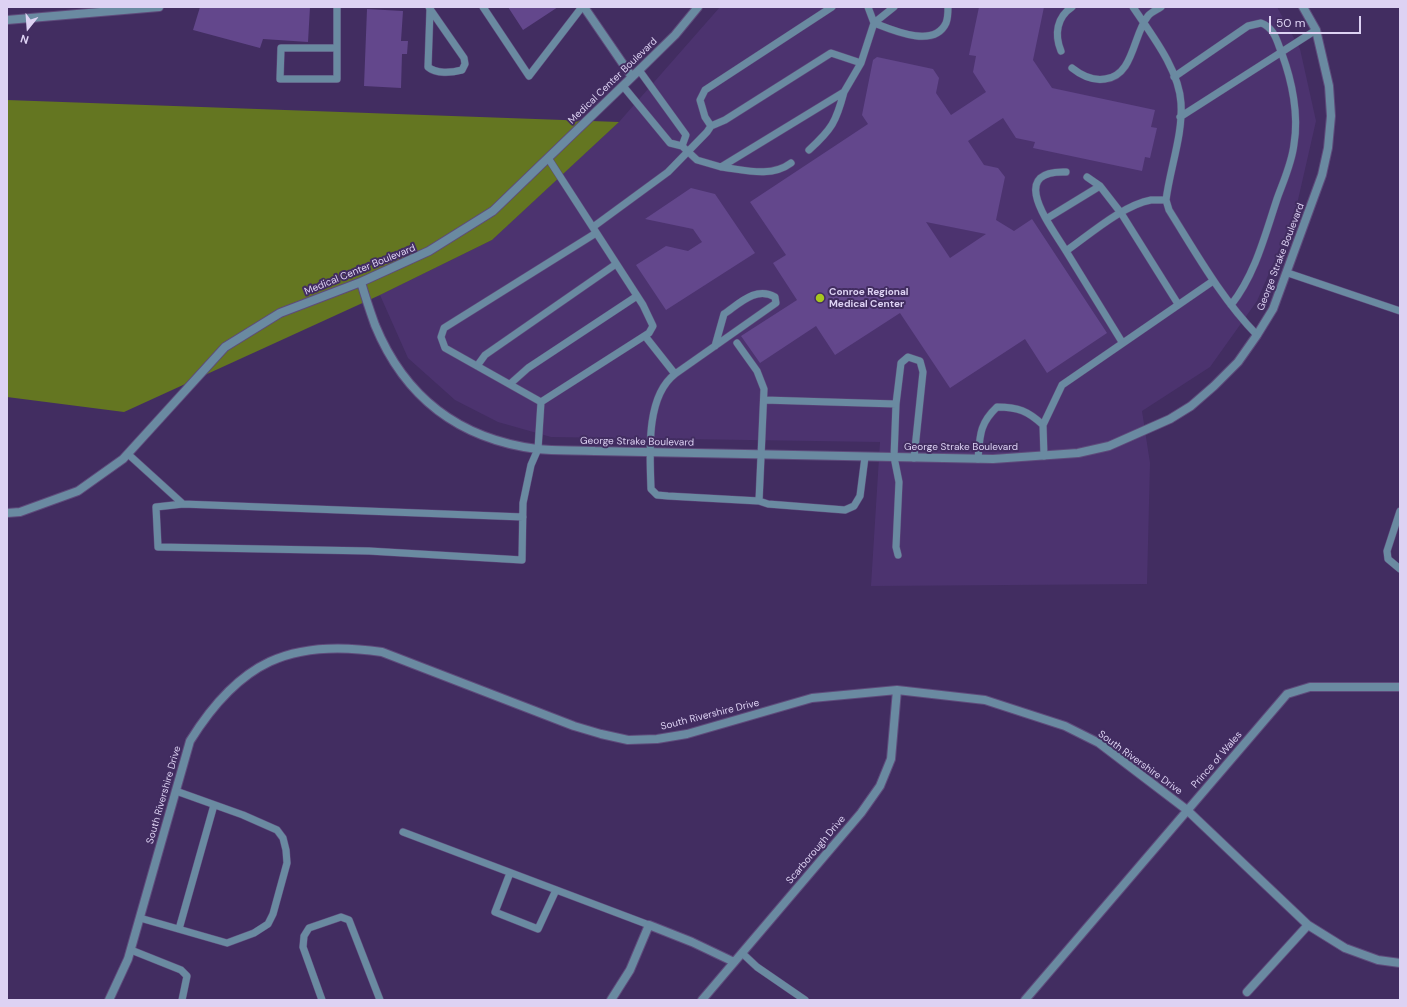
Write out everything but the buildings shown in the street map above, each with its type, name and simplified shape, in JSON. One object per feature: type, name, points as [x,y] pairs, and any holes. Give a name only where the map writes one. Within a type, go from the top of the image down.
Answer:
[{"type":"street","points":[[7,20],[159,7]]},
{"type":"street","points":[[583,7],[632,77]]},
{"type":"street","name":"Medical Center Boulevard","points":[[7,513],[20,512],[78,491],[123,459],[225,347],[280,313],[361,282],[429,252],[493,211],[675,35],[698,7]]},
{"type":"street","name":"George Strake Boulevard","points":[[361,282],[376,325],[389,353],[408,382],[426,401],[452,421],[474,433],[504,442],[538,449],[978,459],[1078,453],[1109,446],[1170,419],[1190,406],[1214,386],[1238,362],[1273,309],[1288,273],[1322,175],[1328,148],[1331,116],[1329,86],[1316,30],[1303,7]]},
{"type":"street","name":"South Rivershire Drive","points":[[109,1000],[128,960],[190,741],[205,716],[225,692],[249,674],[275,658],[301,651],[326,647],[354,648],[382,652],[574,726],[600,734],[628,740],[657,739],[687,734],[812,698],[897,690],[985,700],[1065,726],[1098,743],[1187,810],[1308,925],[1345,948],[1378,960],[1400,963]]},
{"type":"street","name":"Prince of Wales","points":[[1025,1000],[1287,694],[1310,687],[1400,687]]},
{"type":"street","name":"Scarborough Drive","points":[[702,1000],[861,814],[880,786],[891,759],[897,690]]},
{"type":"street","points":[[612,1000],[630,970],[649,925],[692,942],[734,962]]},
{"type":"street","points":[[1246,992],[1308,925]]},
{"type":"lane","points":[[337,7],[337,48],[337,79],[280,79],[281,48],[337,48]]},
{"type":"lane","points":[[483,7],[529,76],[583,7]]},
{"type":"lane","points":[[711,126],[705,117],[700,100],[705,90],[832,7]]},
{"type":"lane","points":[[868,7],[874,23],[902,34],[924,36],[936,34],[946,23],[948,7]]},
{"type":"lane","points":[[809,150],[828,132],[838,113],[844,92],[861,63],[874,23],[894,7]]},
{"type":"lane","points":[[1061,51],[1056,33],[1060,20],[1072,7]]},
{"type":"lane","points":[[1133,7],[1168,62],[1181,102],[1180,118],[1166,200],[1169,210],[1213,281],[1231,305],[1257,335]]},
{"type":"lane","points":[[1072,68],[1083,77],[1099,80],[1111,79],[1126,65],[1135,39],[1149,15],[1161,7]]},
{"type":"lane","points":[[430,8],[464,58],[465,64],[462,70],[456,72],[433,71],[428,67],[430,8]]},
{"type":"lane","points":[[1174,77],[1248,26],[1262,23],[1273,30],[1287,69],[1295,113],[1294,144],[1290,163],[1250,274],[1242,292],[1231,305]]},
{"type":"lane","points":[[1180,118],[1316,30]]},
{"type":"lane","points":[[541,402],[445,348],[441,337],[444,328],[594,230],[668,172],[711,126],[725,120],[831,52],[861,63]]},
{"type":"lane","points":[[639,70],[686,135],[682,146]]},
{"type":"lane","points":[[623,86],[670,143],[682,146],[697,160],[721,167],[765,172],[782,170],[792,163]]},
{"type":"lane","points":[[721,167],[844,92]]},
{"type":"lane","points":[[541,402],[645,336],[649,333],[653,326],[637,296],[548,158]]},
{"type":"lane","points":[[1066,172],[1054,171],[1044,174],[1037,182],[1034,189],[1037,200],[1046,220],[1122,342]]},
{"type":"lane","points":[[1087,177],[1100,186],[1121,213],[1178,304]]},
{"type":"lane","points":[[1046,220],[1100,186]]},
{"type":"lane","points":[[1066,251],[1121,213],[1138,204],[1151,200],[1166,200]]},
{"type":"lane","points":[[477,366],[485,355],[616,264]]},
{"type":"lane","points":[[1288,273],[1400,311]]},
{"type":"lane","points":[[1044,456],[1043,425],[1062,385],[1122,342],[1213,281]]},
{"type":"lane","points":[[715,346],[724,314],[754,294],[767,292],[775,297],[776,303],[667,380],[654,409],[649,452],[650,489],[657,495],[758,501],[768,504],[845,510],[854,506],[860,496],[865,457]]},
{"type":"lane","points":[[510,384],[528,368],[637,296]]},
{"type":"lane","points":[[645,336],[675,374]]},
{"type":"lane","points":[[737,343],[758,371],[764,389],[762,455],[758,501]]},
{"type":"lane","points":[[898,555],[896,547],[899,482],[894,457],[896,404],[901,363],[908,357],[920,361],[923,372],[914,458]]},
{"type":"lane","points":[[764,400],[896,404]]},
{"type":"lane","points":[[522,517],[182,504],[156,507],[158,547],[368,551],[522,560],[523,503],[531,465],[538,449],[541,402]]},
{"type":"lane","points":[[978,459],[981,429],[988,415],[997,407],[1014,407],[1032,414],[1043,425]]},
{"type":"lane","points":[[128,454],[182,504]]},
{"type":"lane","points":[[1400,511],[1387,551],[1388,559],[1400,570]]},
{"type":"lane","points":[[140,918],[227,943],[254,933],[268,924],[273,914],[287,863],[286,850],[282,838],[277,830],[214,804],[176,791]]},
{"type":"lane","points":[[179,929],[214,804]]},
{"type":"lane","points":[[403,832],[649,925]]},
{"type":"lane","points":[[510,872],[495,912],[538,929],[556,890]]},
{"type":"lane","points":[[322,1000],[303,947],[304,936],[309,928],[341,917],[349,920],[380,1000]]},
{"type":"lane","points":[[131,950],[181,970],[187,976],[182,1000]]},
{"type":"lane","points":[[742,953],[757,967],[805,1000]]},
{"type":"shaded area","name":"Conroe Regional Medical Center","points":[[720,7],[1277,7],[1300,49],[1316,121],[1295,213],[1257,301],[1210,367],[1142,411],[1150,463],[1147,584],[871,586],[880,442],[551,437],[498,422],[455,400],[408,358],[380,295],[492,240],[619,122]]},
{"type":"green space","points":[[7,100],[619,122],[492,240],[380,295],[124,412],[7,397]]},
{"type":"place","name":"Conroe Regional Medical Center","points":[[820,298]]}]
